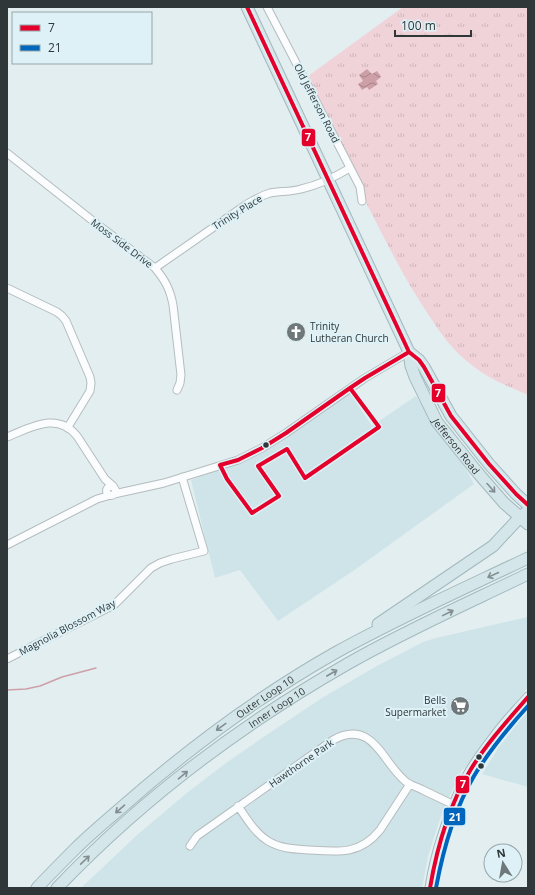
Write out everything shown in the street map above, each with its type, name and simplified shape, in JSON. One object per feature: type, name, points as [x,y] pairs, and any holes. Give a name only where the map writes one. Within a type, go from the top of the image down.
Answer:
[{"type":"highway","name":"Jefferson Road","points":[[247,7],[409,352],[411,366],[415,377],[438,422],[478,473],[504,503],[525,517]]},
{"type":"highway","name":"Jefferson Road","points":[[409,352],[419,360],[424,367],[451,416],[489,464],[528,505]]},
{"type":"highway","points":[[336,653],[487,550],[525,517]]},
{"type":"highway","name":"Outer Loop 10","points":[[37,888],[85,840],[141,790],[176,761],[240,714],[302,673],[336,653],[430,604],[528,558]]},
{"type":"highway","name":"Inner Loop 10","points":[[57,888],[109,838],[155,797],[191,767],[255,721],[356,659],[397,637],[528,574]]},
{"type":"main road","points":[[430,888],[435,862],[445,828],[466,780],[495,736],[528,697]]},
{"type":"street","name":"Old Jefferson Road","points":[[267,7],[360,187],[362,201]]},
{"type":"street","name":"Moss Side Drive","points":[[7,153],[155,268],[165,281],[171,295],[181,375],[177,390]]},
{"type":"street","name":"Trinity Place","points":[[155,268],[247,204],[260,197],[275,192],[300,190],[328,180],[350,168]]},
{"type":"street","points":[[7,288],[56,312],[66,321],[90,377],[91,383],[90,391],[68,427]]},
{"type":"street","points":[[7,545],[111,491],[123,489],[133,490],[155,486],[238,460],[262,448],[286,433],[365,378],[409,352]]},
{"type":"street","points":[[7,438],[42,423],[68,427],[77,436],[105,479],[111,491]]},
{"type":"street","name":"Magnolia Blossom Way","points":[[7,659],[114,604],[151,568],[160,563],[204,551],[182,477]]},
{"type":"street","name":"Hawthorne Park","points":[[190,846],[197,836],[238,806],[333,740],[346,735],[359,735],[371,740],[410,784],[454,805]]},
{"type":"street","points":[[238,806],[257,832],[276,845],[292,849],[337,852],[345,851],[362,846],[374,837],[410,784]]},
{"type":"shaded area","points":[[350,393],[372,426],[416,396],[467,471],[474,484],[353,571],[278,621],[240,570],[215,578],[191,480],[234,464],[268,449]]},
{"type":"shaded area","points":[[528,617],[528,687],[489,736],[469,766],[462,770],[443,810],[428,856],[422,888],[81,888],[136,836],[188,792],[226,763],[322,698],[375,667],[423,642]]},
{"type":"shaded area","points":[[528,710],[528,787],[482,774],[499,747]]},
{"type":"green space","points":[[403,7],[528,7],[528,395],[497,381],[476,368],[458,353],[440,332],[416,296],[395,258],[304,79]]},
{"type":"water","points":[[367,69],[372,74],[377,71],[381,77],[376,81],[378,84],[369,90],[367,87],[362,90],[358,84],[363,81],[359,75]]},
{"type":"waterway","points":[[7,690],[26,689],[40,686],[62,677],[96,668]]},
{"type":"transit line","name":"7","points":[[247,7],[409,352],[419,360],[424,367],[451,416],[489,464],[528,505]]},
{"type":"transit line","name":"7","points":[[350,388],[409,352]]},
{"type":"transit line","name":"7","points":[[350,388],[379,427],[305,478],[287,449],[258,466],[279,496],[252,513],[227,479],[220,465],[238,460],[262,448],[350,388]]},
{"type":"transit line","name":"7","points":[[430,888],[440,842],[450,812],[463,783],[484,750],[528,697]]},
{"type":"transit line","name":"21","points":[[436,888],[450,830],[467,789],[492,749],[528,706]]},
{"type":"place","name":"Trinity Lutheran Church","points":[[296,332]]},
{"type":"place","name":"Bells Supermarket","points":[[460,706]]}]
